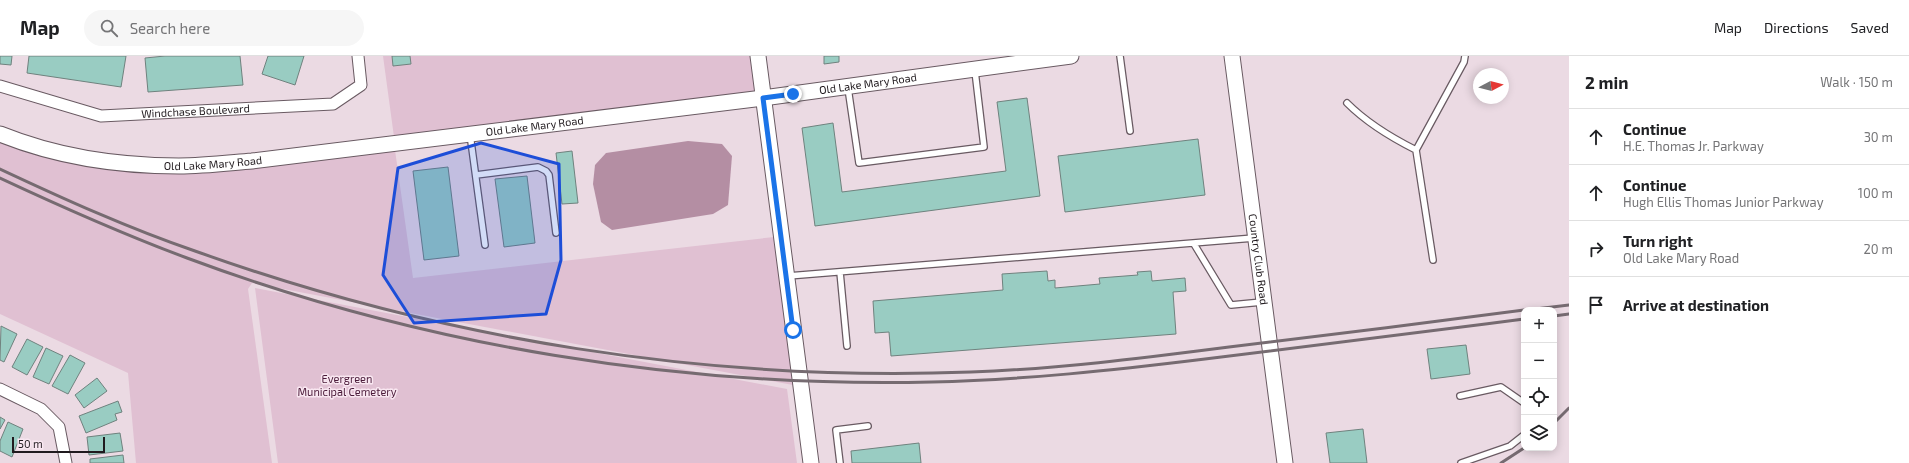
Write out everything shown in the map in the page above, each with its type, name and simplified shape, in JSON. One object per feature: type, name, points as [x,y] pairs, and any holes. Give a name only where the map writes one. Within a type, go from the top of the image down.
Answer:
[{"type":"street","name":"Windchase Boulevard","points":[[0,86],[101,116],[333,104],[361,85],[358,56]]},
{"type":"street","points":[[758,56],[811,463]]},
{"type":"street","name":"Old Lake Mary Road","points":[[0,134],[21,143],[88,160],[134,165],[180,166],[252,161],[763,98],[974,68],[1071,56]]},
{"type":"street","name":"Country Club Road","points":[[1232,56],[1285,463]]},
{"type":"street","points":[[0,389],[41,409],[59,427],[66,463]]},
{"type":"lane","points":[[1120,56],[1130,131]]},
{"type":"lane","points":[[1433,260],[1416,150],[1464,62],[1465,56]]},
{"type":"lane","points":[[848,86],[859,163],[984,147],[974,68]]},
{"type":"lane","points":[[1347,103],[1364,120],[1389,137],[1416,150]]},
{"type":"lane","points":[[470,134],[485,246]]},
{"type":"lane","points":[[476,175],[538,167],[546,171],[549,175],[556,233]]},
{"type":"lane","points":[[786,276],[1256,238]]},
{"type":"lane","points":[[1194,244],[1231,305],[1264,302]]},
{"type":"lane","points":[[840,272],[847,346]]},
{"type":"lane","points":[[1460,396],[1501,387],[1521,401]]},
{"type":"lane","points":[[840,463],[836,430],[868,426]]},
{"type":"lane","points":[[1461,463],[1510,446],[1521,437]]},
{"type":"highlighted area","points":[[481,143],[559,164],[561,260],[546,314],[414,323],[383,275],[398,168]]},
{"type":"green space","points":[[383,56],[750,56],[755,92],[394,137]]},
{"type":"green space","points":[[0,141],[19,149],[86,166],[132,171],[395,150],[413,278],[774,237],[793,385],[252,283],[248,289],[272,463],[136,463],[128,373],[0,314]]},
{"type":"green space","name":"Evergreen Municipal Cemetery","points":[[255,288],[787,389],[797,463],[278,463]]},
{"type":"shaded area","points":[[688,141],[722,144],[732,156],[728,205],[713,214],[612,230],[601,222],[593,184],[595,165],[606,153]]},
{"type":"building","points":[[0,56],[12,56],[11,65],[0,64]]},
{"type":"building","points":[[29,56],[126,56],[121,87],[27,73]]},
{"type":"building","points":[[165,56],[240,56],[243,85],[148,92],[145,58]]},
{"type":"building","points":[[268,56],[304,56],[295,85],[262,74]]},
{"type":"building","points":[[392,56],[410,56],[411,64],[393,66]]},
{"type":"building","points":[[824,56],[839,56],[839,62],[824,64]]},
{"type":"building","points":[[1027,98],[1040,196],[815,226],[802,128],[833,123],[842,192],[1006,171],[997,102]]},
{"type":"building","points":[[1198,139],[1205,195],[1065,212],[1058,156]]},
{"type":"building","points":[[572,151],[578,203],[562,204],[556,153]]},
{"type":"building","points":[[448,167],[459,256],[424,260],[413,171]]},
{"type":"building","points":[[527,176],[535,243],[504,247],[495,179]]},
{"type":"building","points":[[1047,271],[1048,281],[1055,280],[1055,288],[1100,284],[1099,278],[1138,275],[1137,272],[1151,271],[1152,281],[1185,278],[1186,291],[1173,292],[1176,334],[891,356],[889,332],[875,333],[873,301],[1003,290],[1002,274]]},
{"type":"building","points":[[1,326],[17,334],[4,362],[0,360]]},
{"type":"building","points":[[27,339],[43,347],[27,375],[12,367]]},
{"type":"building","points":[[1466,345],[1470,374],[1431,379],[1427,349]]},
{"type":"building","points":[[46,348],[63,356],[49,384],[33,377]]},
{"type":"building","points":[[70,355],[85,363],[68,394],[52,386]]},
{"type":"building","points":[[97,378],[107,391],[84,408],[75,395]]},
{"type":"building","points":[[118,401],[122,412],[115,414],[117,420],[86,433],[79,416]]},
{"type":"building","points":[[0,417],[5,420],[0,429]]},
{"type":"building","points":[[8,422],[23,429],[12,457],[0,451],[0,441]]},
{"type":"building","points":[[1363,429],[1367,463],[1330,463],[1326,433]]},
{"type":"building","points":[[120,433],[123,451],[89,455],[87,437]]},
{"type":"building","points":[[919,443],[921,463],[852,463],[851,451]]},
{"type":"building","points":[[123,455],[124,463],[90,463],[90,459]]},
{"type":"railway","points":[[0,169],[145,233],[289,282],[384,309],[480,331],[577,349],[675,362],[773,370],[872,373],[1004,371],[1133,359],[1521,310]]},
{"type":"railway","points":[[0,178],[93,220],[187,258],[276,289],[368,315],[460,337],[554,355],[648,369],[743,378],[838,382],[932,382],[1035,377],[1171,363],[1521,319]]},
{"type":"railway","points":[[1552,307],[1569,305]]},
{"type":"railway","points":[[1557,316],[1569,314]]},
{"type":"railway","points":[[1557,420],[1569,408]]},
{"type":"railway","points":[[1501,463],[1521,450]]},
{"type":"route","points":[[793,94],[763,98],[793,330]]}]
